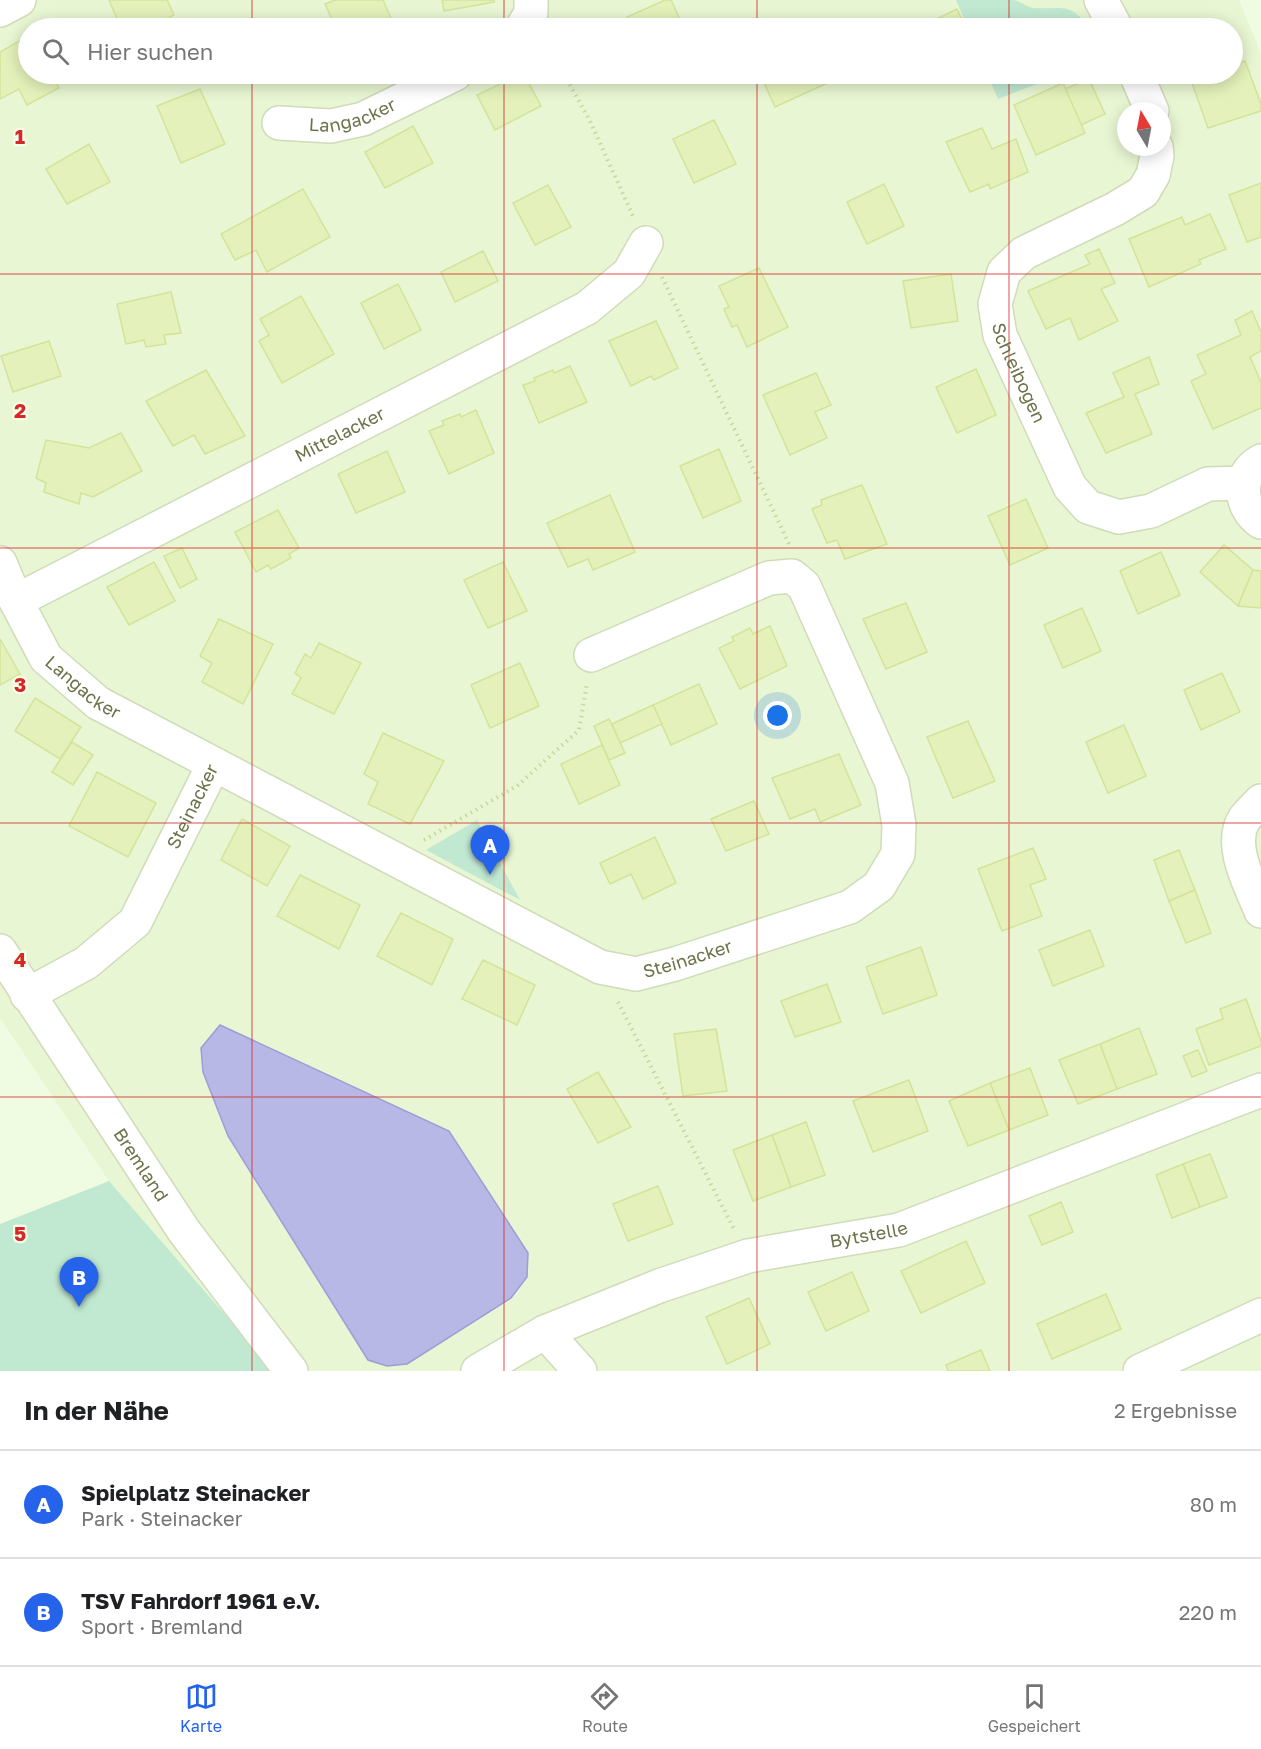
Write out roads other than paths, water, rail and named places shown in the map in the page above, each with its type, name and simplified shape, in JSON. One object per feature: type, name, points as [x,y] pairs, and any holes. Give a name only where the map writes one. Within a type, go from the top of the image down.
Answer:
[{"type":"street","points":[[0,10],[20,0]]},
{"type":"street","points":[[528,18],[531,14],[531,0]]},
{"type":"street","points":[[1101,0],[1111,18]]},
{"type":"street","name":"Langacker","points":[[279,123],[332,126],[363,119],[435,84]]},
{"type":"street","points":[[1140,84],[1148,102]]},
{"type":"street","name":"Schleibogen","points":[[1157,156],[1153,175],[1143,192],[1115,209],[1024,253],[1004,272],[995,304],[1000,335],[1070,487],[1088,507],[1119,518],[1151,511],[1208,484],[1252,472]]},
{"type":"street","name":"Mittelacker","points":[[16,601],[587,308],[629,273],[645,243]]},
{"type":"street","name":"Schleibogen","points":[[1252,472],[1243,495],[1246,507],[1253,517],[1261,522]]},
{"type":"street","name":"Langacker","points":[[0,563],[16,601],[46,658],[98,703],[214,764]]},
{"type":"street","name":"Steinacker","points":[[27,995],[86,963],[135,922],[214,764],[600,967],[636,974],[675,964],[850,907],[879,886],[898,854],[899,825],[892,783],[804,586],[792,576],[770,578],[591,655]]},
{"type":"street","points":[[1261,801],[1244,820],[1238,843],[1243,867],[1261,911]]},
{"type":"street","name":"Bremland","points":[[0,951],[184,1231],[291,1371]]},
{"type":"street","name":"Bytstelle","points":[[477,1371],[545,1332],[659,1286],[748,1256],[898,1230],[1261,1090]]},
{"type":"street","points":[[1140,1371],[1261,1316]]},
{"type":"street","points":[[545,1332],[580,1371]]},
{"type":"water","points":[[220,1025],[449,1131],[528,1253],[527,1277],[511,1298],[407,1364],[387,1366],[368,1360],[228,1136],[203,1072],[201,1048]]},
{"type":"place","name":"Spielplatz Steinacker","points":[[490,875]]},
{"type":"place","name":"TSV Fahrdorf 1961 e.V.","points":[[79,1307]]}]
